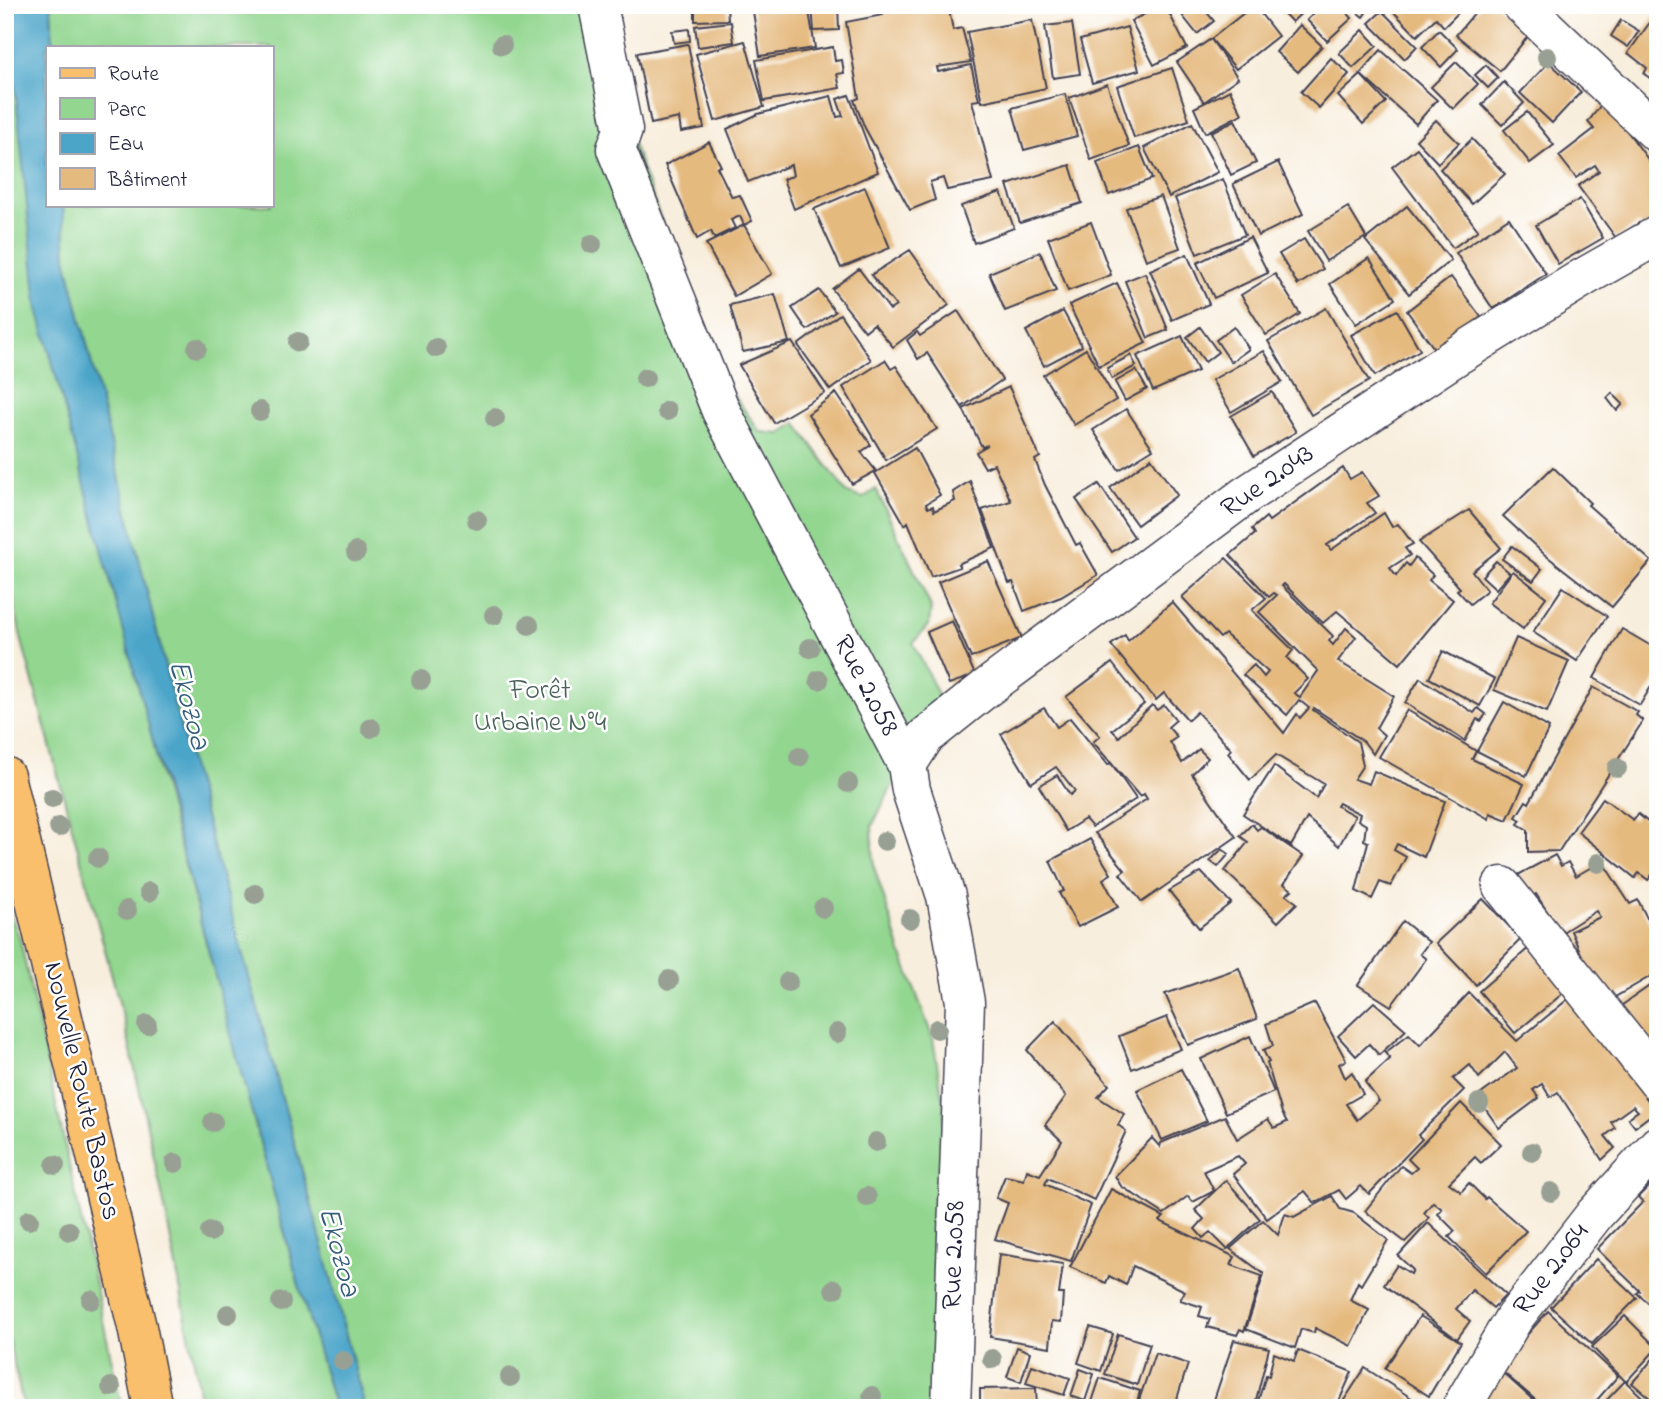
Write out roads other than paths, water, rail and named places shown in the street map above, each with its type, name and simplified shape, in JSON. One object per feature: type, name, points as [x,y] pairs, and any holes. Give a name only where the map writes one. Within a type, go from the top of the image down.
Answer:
[{"type":"main road","name":"Nouvelle Route Bastos","points":[[5,776],[137,1327],[153,1408]]},
{"type":"street","name":"Rue 2.058","points":[[598,5],[623,130],[616,149],[721,411],[907,765],[911,790],[946,896],[965,1002],[951,1408]]},
{"type":"street","points":[[1522,5],[1658,134]]},
{"type":"street","name":"Rue 2.043","points":[[907,765],[925,737],[935,729],[1246,495],[1458,355],[1658,235]]},
{"type":"street","points":[[1502,886],[1658,1082]]},
{"type":"street","name":"Rue 2.064","points":[[1461,1408],[1514,1318],[1595,1214],[1658,1144]]},
{"type":"water","points":[[11,5],[51,5],[53,46],[46,46],[46,206],[63,206],[66,258],[174,703],[365,1408],[335,1408],[230,1032],[37,305],[9,27]]},
{"type":"park label","name":"Forêt Urbaine N°4","points":[[540,707]]},
{"type":"water label","name":"Ekozoa","points":[[188,705]]},
{"type":"water label","name":"Ekozoa","points":[[338,1252]]}]
